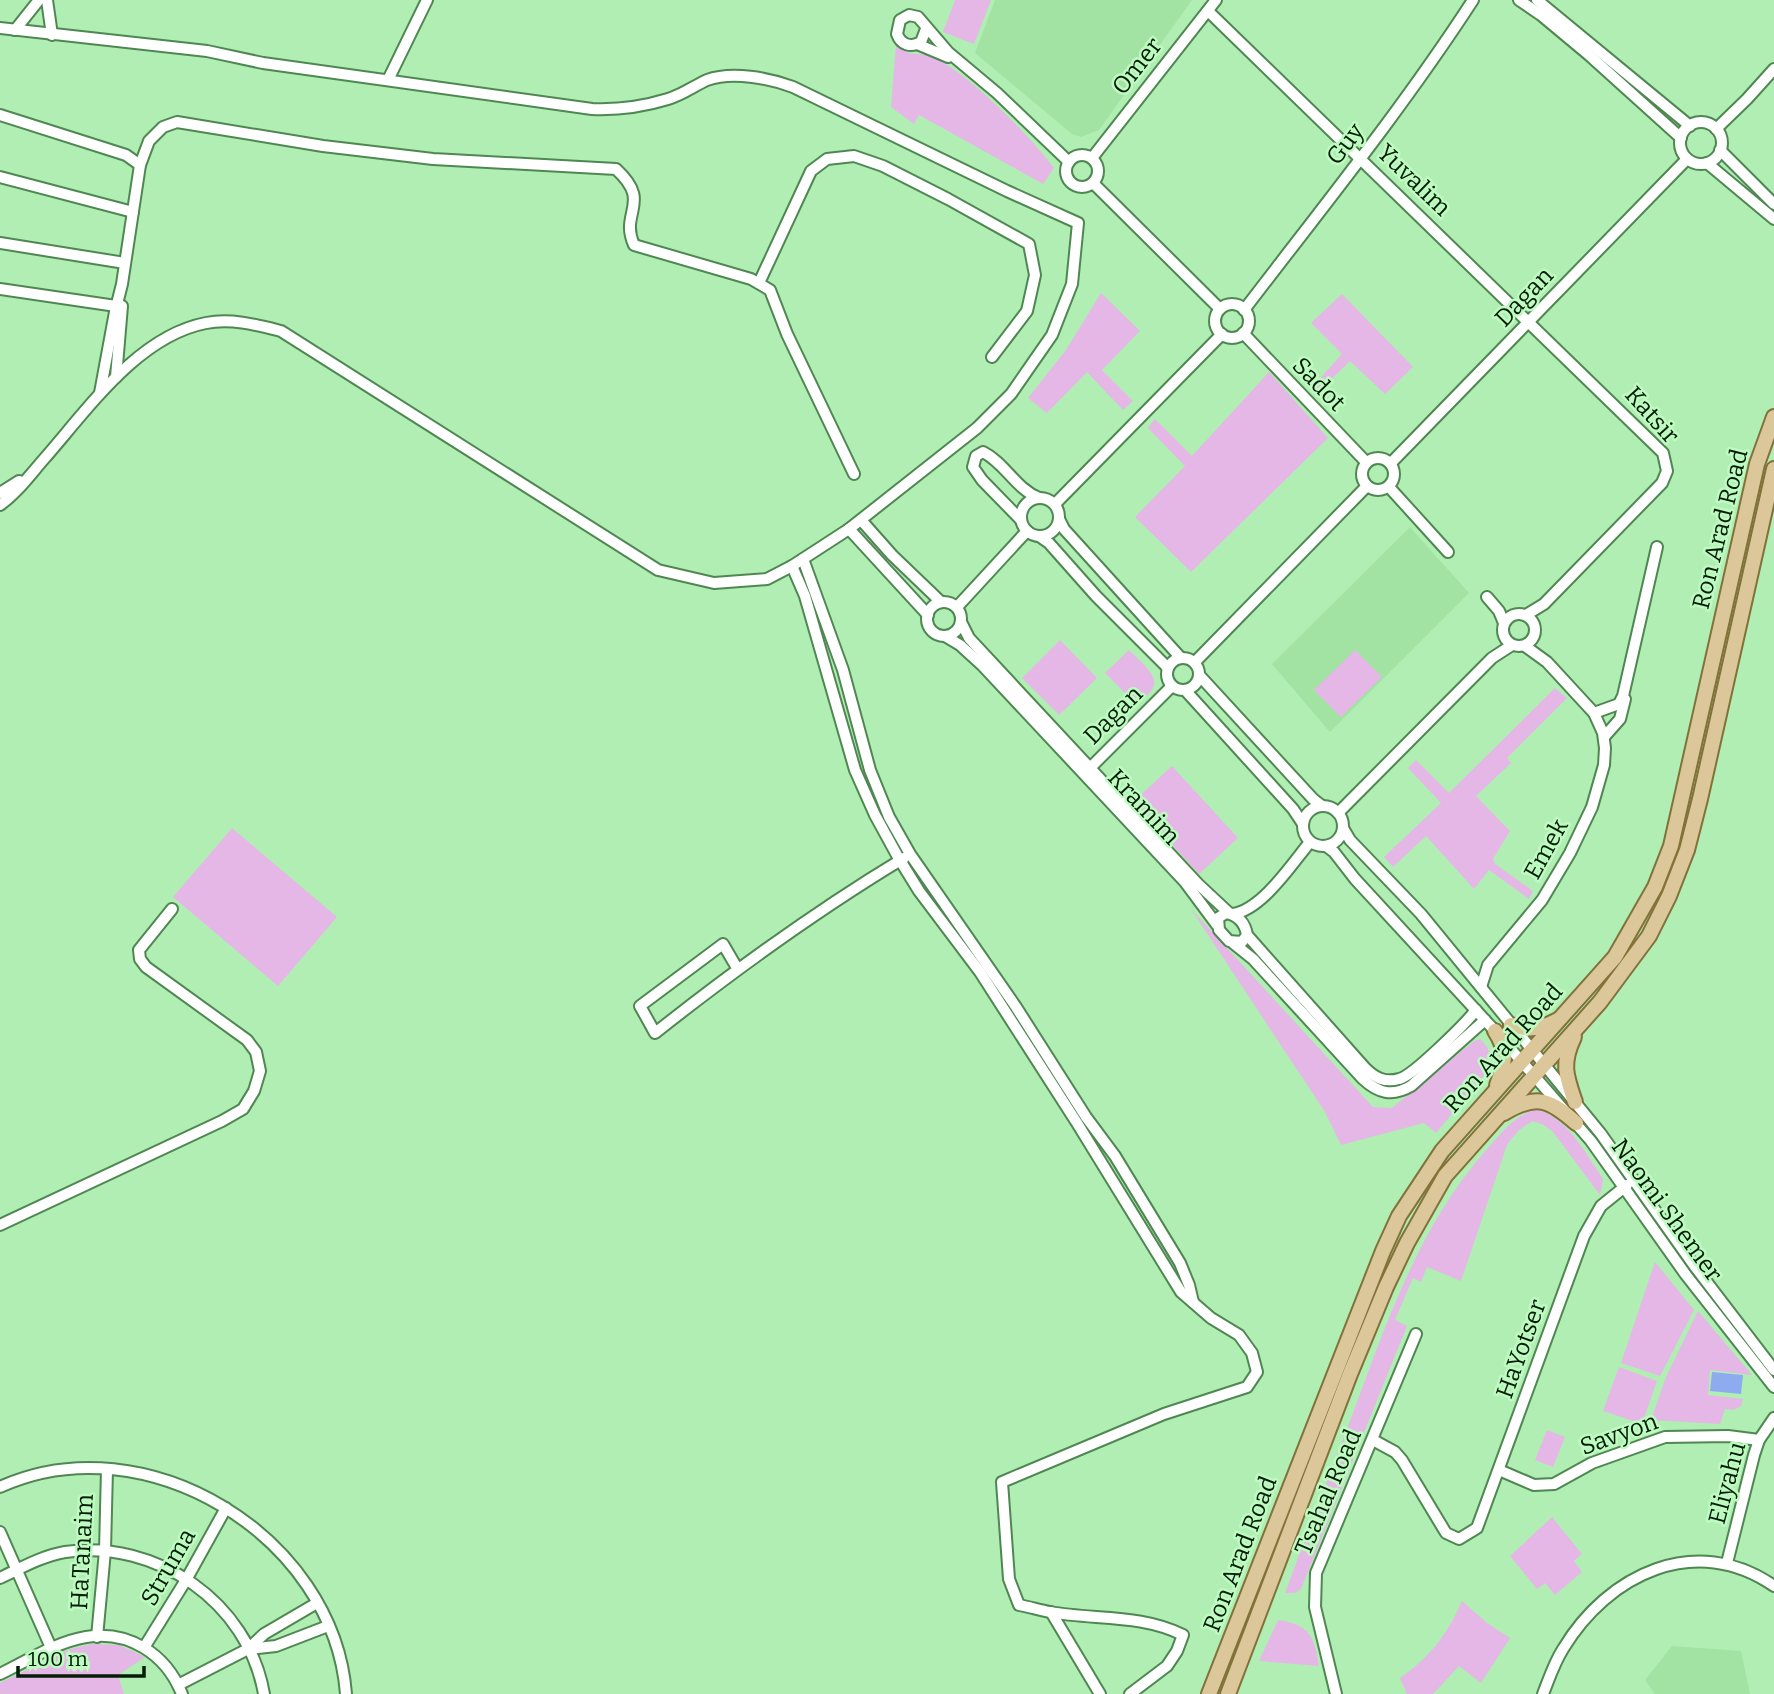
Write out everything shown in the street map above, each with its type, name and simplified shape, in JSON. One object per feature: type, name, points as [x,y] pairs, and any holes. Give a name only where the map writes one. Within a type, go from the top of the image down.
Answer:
[{"type":"main road","name":"Ron Arad Road","points":[[1209,1694],[1382,1251],[1399,1216],[1442,1151],[1615,957],[1655,887],[1671,846],[1757,464],[1774,417]]},
{"type":"main road","name":"Ron Arad Road","points":[[1228,1694],[1385,1287],[1426,1208],[1446,1177],[1622,974],[1649,936],[1669,896],[1686,850],[1774,469]]},
{"type":"main road","points":[[1511,1025],[1526,1030],[1534,1029],[1562,1017]]},
{"type":"main road","points":[[1490,1025],[1500,1038],[1505,1057],[1494,1092]]},
{"type":"main road","points":[[1574,1102],[1566,1078],[1565,1061],[1580,1025]]},
{"type":"main road","points":[[1497,1117],[1516,1105],[1542,1101],[1556,1105],[1576,1123]]},
{"type":"street","points":[[15,30],[39,0]]},
{"type":"street","points":[[47,0],[52,35]]},
{"type":"street","points":[[388,80],[427,0]]},
{"type":"street","name":"Omer","points":[[1092,159],[1216,0]]},
{"type":"street","name":"Guy","points":[[1244,310],[1361,158],[1444,45],[1473,0]]},
{"type":"street","points":[[1519,0],[1579,47],[1681,138]]},
{"type":"street","points":[[1537,0],[1690,126]]},
{"type":"street","name":"Yuvalim","points":[[1208,11],[1530,322]]},
{"type":"street","points":[[960,63],[916,44],[902,43],[897,34],[897,24],[904,17],[914,16],[922,20],[926,29],[960,63],[998,93],[1069,162]]},
{"type":"street","points":[[0,28],[207,51],[264,63],[592,109],[624,110],[670,99],[710,79],[751,76],[772,79],[1078,223],[1072,284],[1057,323],[1052,335],[1011,394],[977,428],[861,520],[792,566],[766,579],[714,583],[658,570],[281,331],[245,323],[207,323],[162,339],[116,377],[0,506]]},
{"type":"street","points":[[916,44],[924,38],[926,29]]},
{"type":"street","points":[[1716,129],[1747,100],[1774,69]]},
{"type":"street","points":[[0,115],[127,155],[140,165]]},
{"type":"street","points":[[116,377],[122,284],[140,165],[149,141],[163,127],[177,122],[323,146],[433,159],[616,169],[629,181],[635,200],[628,233],[634,245],[759,283],[771,290],[788,334],[854,474]]},
{"type":"street","points":[[1704,122],[1716,129],[1721,138],[1720,150],[1714,159],[1700,164],[1687,159],[1681,150],[1681,138],[1682,133],[1690,126],[1704,122]]},
{"type":"street","points":[[1720,150],[1774,204]]},
{"type":"street","points":[[759,283],[811,171],[827,159],[854,156],[884,166],[948,198],[1029,244],[1035,275],[1027,311],[992,357]]},
{"type":"street","points":[[1077,156],[1092,159],[1098,171],[1093,183],[1078,187],[1070,181],[1066,172],[1069,162],[1077,156]]},
{"type":"street","name":"Dagan","points":[[1391,463],[1687,159]]},
{"type":"street","points":[[1707,163],[1774,219]]},
{"type":"street","points":[[0,177],[133,212]]},
{"type":"street","points":[[1093,183],[1220,309]]},
{"type":"street","points":[[0,243],[125,264]]},
{"type":"street","points":[[100,396],[122,284]]},
{"type":"street","points":[[0,289],[116,306]]},
{"type":"street","points":[[1230,304],[1244,310],[1248,324],[1243,333],[1232,338],[1222,334],[1215,322],[1220,309],[1230,304]]},
{"type":"street","name":"Katsir","points":[[1526,615],[1544,604],[1662,483],[1667,471],[1663,453],[1530,322]]},
{"type":"street","name":"Sadot","points":[[1243,333],[1366,462]]},
{"type":"street","points":[[1055,504],[1222,334]]},
{"type":"street","points":[[1167,668],[1096,596],[1049,543],[1027,531],[1021,520],[973,467],[976,456],[983,452],[992,456],[1023,488],[1055,504],[1064,529],[1180,657]]},
{"type":"street","points":[[1379,457],[1391,463],[1395,475],[1389,487],[1378,490],[1367,486],[1362,474],[1366,462],[1379,457]]},
{"type":"street","points":[[0,493],[40,464]]},
{"type":"street","points":[[1195,662],[1367,486]]},
{"type":"street","points":[[1389,487],[1448,552]]},
{"type":"street","points":[[1021,520],[1025,505],[1039,498]]},
{"type":"street","points":[[1039,536],[1055,530],[1059,519]]},
{"type":"street","points":[[861,520],[941,603]]},
{"type":"street","points":[[849,529],[928,615],[930,629],[937,635],[945,636],[956,631],[961,622],[957,607],[952,604],[941,603],[933,607],[928,615]]},
{"type":"street","points":[[957,607],[1027,531]]},
{"type":"street","name":"Emek","points":[[1594,713],[1619,704],[1657,547]]},
{"type":"street","points":[[803,559],[843,670],[870,770],[919,891],[979,972],[1077,1123],[1181,1292],[1211,1318],[1239,1335],[1252,1353],[1257,1372],[1247,1387],[1164,1414],[1002,1482],[1008,1566],[1018,1605],[1051,1612],[1131,1620],[1183,1634],[1177,1651],[1167,1666],[1130,1694]]},
{"type":"street","points":[[792,566],[806,596],[855,770],[875,815],[905,857]]},
{"type":"street","points":[[1338,813],[1492,658],[1512,645],[1525,646],[1534,638],[1535,625],[1526,615],[1513,615],[1491,600],[1504,623],[1503,636],[1492,658]]},
{"type":"street","name":"Katsir","points":[[1535,625],[1544,604]]},
{"type":"street","points":[[1504,623],[1513,615]]},
{"type":"street","name":"Kramim","points":[[961,622],[969,638],[1185,881],[1217,925]]},
{"type":"street","name":"Kramim","points":[[945,636],[975,658],[1198,884],[1230,913]]},
{"type":"street","points":[[1503,636],[1512,645]]},
{"type":"street","name":"Emek","points":[[1534,638],[1547,662]]},
{"type":"street","name":"Emek","points":[[1488,965],[1542,900],[1570,853],[1600,785],[1605,748],[1604,737],[1594,713],[1547,662],[1525,646]]},
{"type":"street","points":[[1303,824],[1293,809],[1185,690],[1172,686],[1167,678],[1167,668],[1172,661],[1180,657],[1195,662],[1199,675],[1313,799],[1338,813],[1350,840],[1421,914],[1465,966],[1511,1025],[1527,1057]]},
{"type":"street","points":[[1185,690],[1196,683],[1199,675]]},
{"type":"street","name":"Emek","points":[[1604,737],[1620,719],[1625,701],[1625,685]]},
{"type":"street","name":"Dagan","points":[[1087,771],[1172,686]]},
{"type":"street","points":[[1322,806],[1312,810],[1303,824],[1303,831],[1310,842],[1326,846],[1334,852],[1355,879],[1490,1025],[1527,1057]]},
{"type":"street","points":[[1326,846],[1339,838],[1343,828]]},
{"type":"street","points":[[1310,842],[1262,898],[1248,909],[1220,916],[1217,925],[1223,936],[1253,959],[1363,1079],[1381,1092],[1397,1092],[1410,1086],[1490,1025]]},
{"type":"street","points":[[737,968],[723,944],[640,1006],[655,1033],[737,968],[800,923],[905,857]]},
{"type":"street","points":[[1233,943],[1242,942],[1262,898]]},
{"type":"street","points":[[0,1225],[243,1110],[254,1091],[260,1071],[256,1052],[247,1040],[146,968],[140,959],[139,950],[172,909]]},
{"type":"street","points":[[1230,913],[1242,922],[1247,933],[1366,1068],[1382,1080],[1398,1080],[1411,1073],[1476,1010]]},
{"type":"street","points":[[1465,966],[1488,965],[1481,987]]},
{"type":"street","name":"Naomi Shemer","points":[[1527,1057],[1686,1275],[1774,1387]]},
{"type":"street","name":"Naomi Shemer","points":[[1538,1070],[1574,1102],[1607,1142],[1696,1268],[1774,1370]]},
{"type":"street","name":"HaYotser","points":[[1373,1440],[1395,1452],[1402,1460],[1442,1528],[1452,1537],[1459,1539],[1471,1533],[1482,1519],[1584,1236],[1601,1206],[1623,1187],[1635,1181]]},
{"type":"street","name":"Tsahal Road","points":[[1336,1694],[1315,1607],[1316,1573],[1416,1334]]},
{"type":"street","name":"Eliyahu","points":[[1727,1563],[1759,1440],[1774,1418]]},
{"type":"street","name":"Savyon","points":[[1499,1471],[1534,1485],[1554,1484],[1592,1463],[1665,1437],[1708,1435],[1759,1440]]},
{"type":"street","points":[[0,1488],[39,1474],[83,1468],[107,1469],[136,1473],[180,1485],[226,1508],[270,1541],[299,1573],[328,1626],[339,1655],[346,1694]]},
{"type":"street","name":"HaTanaim","points":[[97,1637],[105,1551],[107,1469]]},
{"type":"street","name":"Struma","points":[[145,1646],[226,1508]]},
{"type":"street","points":[[0,1532],[52,1650]]},
{"type":"street","points":[[0,1578],[61,1553],[85,1550],[105,1551],[153,1562],[186,1580],[219,1604],[236,1626],[248,1649],[261,1679],[264,1694]]},
{"type":"street","points":[[1544,1694],[1555,1664],[1575,1632],[1592,1611],[1633,1580],[1675,1563],[1691,1560],[1727,1563],[1774,1587]]},
{"type":"street","points":[[0,1674],[73,1641],[97,1637],[122,1638],[145,1646],[166,1668],[180,1689],[248,1649],[264,1634],[317,1603]]},
{"type":"street","points":[[1051,1612],[1100,1694]]},
{"type":"street","points":[[248,1649],[276,1646],[328,1626]]},
{"type":"shaded area","points":[[955,0],[991,0],[974,44],[943,32]]},
{"type":"shaded area","points":[[995,0],[1192,0],[1099,130],[1081,137],[1072,134],[975,53]]},
{"type":"shaded area","points":[[896,45],[908,52],[936,58],[1000,108],[1054,168],[1043,184],[919,115],[914,124],[891,107]]},
{"type":"shaded area","points":[[1101,293],[1140,331],[1102,370],[1133,401],[1123,410],[1087,372],[1047,413],[1028,398],[1066,350]]},
{"type":"shaded area","points":[[1342,294],[1413,367],[1385,394],[1350,361],[1319,391],[1314,385],[1342,354],[1311,323]]},
{"type":"shaded area","points":[[1269,372],[1328,438],[1191,572],[1135,517],[1185,466],[1148,428],[1155,419],[1192,456]]},
{"type":"shaded area","points":[[1410,527],[1469,593],[1330,732],[1272,664]]},
{"type":"shaded area","points":[[1060,640],[1097,678],[1059,715],[1022,678]]},
{"type":"shaded area","points":[[1129,650],[1150,672],[1154,683],[1150,692],[1136,704],[1105,673]]},
{"type":"shaded area","points":[[1355,650],[1382,677],[1341,717],[1314,690]]},
{"type":"shaded area","points":[[1555,688],[1567,698],[1507,758],[1511,763],[1476,796],[1510,831],[1493,859],[1495,864],[1533,891],[1529,899],[1489,870],[1474,889],[1426,836],[1393,867],[1384,857],[1441,803],[1408,768],[1416,760],[1449,793]]},
{"type":"shaded area","points":[[1172,766],[1238,838],[1199,874],[1133,802]]},
{"type":"shaded area","points":[[232,828],[337,917],[278,986],[173,897]]},
{"type":"shaded area","points":[[1191,909],[1373,1107],[1392,1108],[1474,1041],[1480,1039],[1490,1055],[1486,1073],[1436,1133],[1424,1123],[1341,1145],[1325,1112]]},
{"type":"shaded area","points":[[1535,1109],[1557,1119],[1575,1137],[1603,1179],[1600,1195],[1553,1132],[1544,1125],[1533,1121],[1513,1137],[1507,1145],[1461,1281],[1427,1267],[1421,1282],[1413,1278],[1395,1320],[1407,1326],[1301,1589],[1295,1593],[1285,1593],[1389,1318],[1421,1247],[1462,1180],[1487,1149],[1514,1121]]},
{"type":"shaded area","points":[[1655,1262],[1694,1310],[1660,1376],[1621,1363]]},
{"type":"shaded area","points":[[1698,1311],[1752,1375],[1710,1370],[1708,1395],[1743,1399],[1741,1406],[1733,1410],[1725,1409],[1720,1424],[1651,1420],[1666,1377]]},
{"type":"shaded area","points":[[1619,1367],[1657,1381],[1642,1424],[1603,1411]]},
{"type":"shaded area","points":[[1547,1430],[1565,1437],[1553,1467],[1535,1460]]},
{"type":"shaded area","points":[[1552,1517],[1582,1554],[1574,1561],[1582,1572],[1555,1595],[1545,1583],[1537,1589],[1510,1556]]},
{"type":"shaded area","points":[[1462,1601],[1487,1623],[1510,1638],[1481,1683],[1459,1666],[1433,1694],[1407,1694],[1400,1678],[1437,1644]]},
{"type":"shaded area","points":[[1278,1620],[1297,1625],[1309,1634],[1319,1666],[1259,1661]]},
{"type":"shaded area","points":[[92,1644],[119,1645],[145,1657],[118,1675],[124,1694],[0,1694],[0,1683],[70,1649]]},
{"type":"shaded area","points":[[1672,1646],[1741,1651],[1750,1694],[1655,1694],[1645,1680]]},
{"type":"water","points":[[1712,1372],[1743,1375],[1741,1394],[1710,1391]]}]
